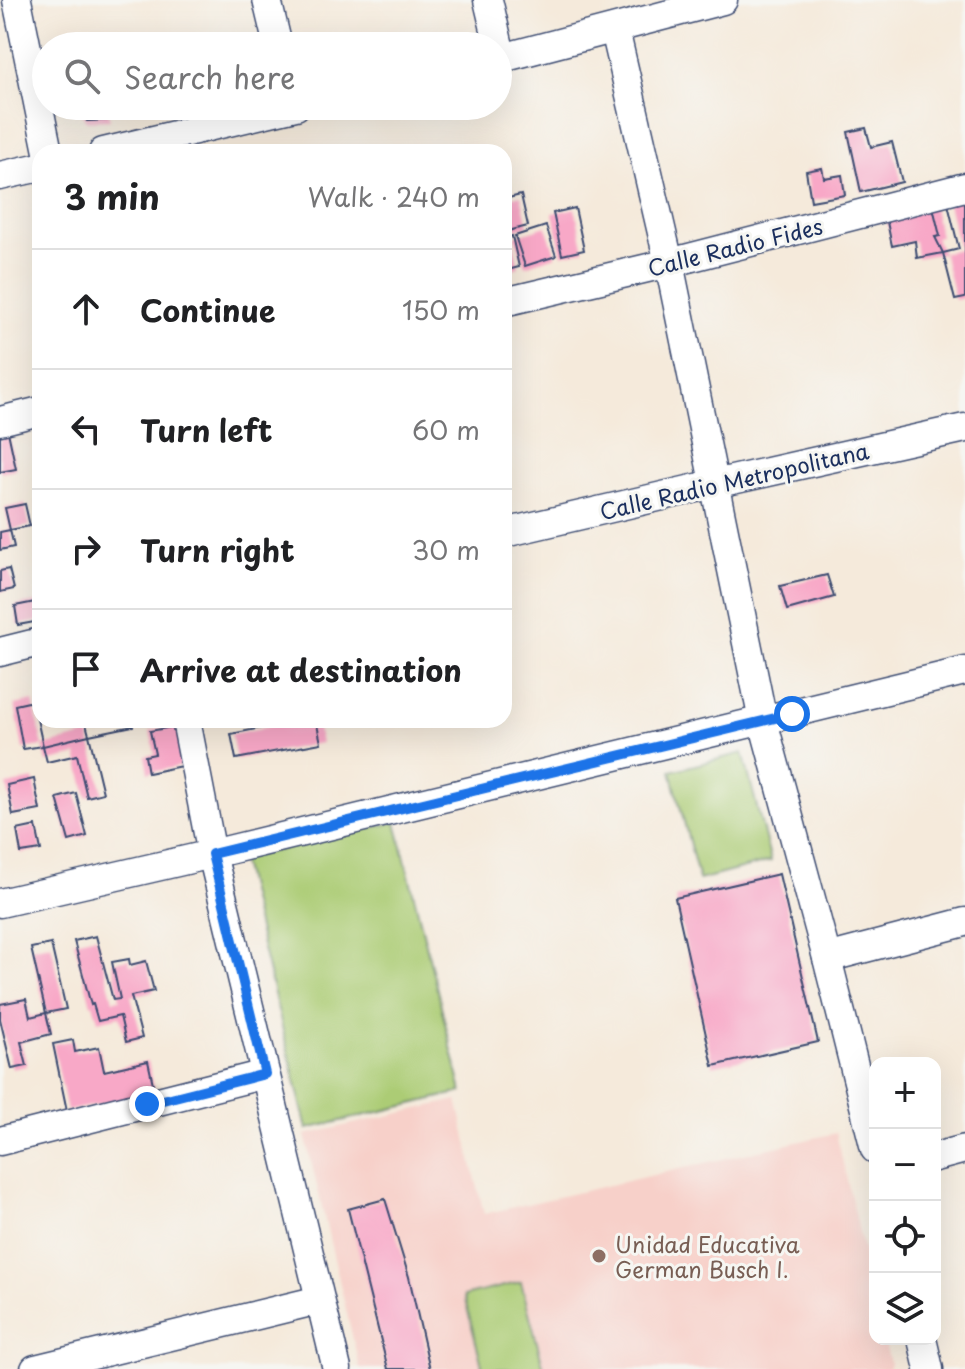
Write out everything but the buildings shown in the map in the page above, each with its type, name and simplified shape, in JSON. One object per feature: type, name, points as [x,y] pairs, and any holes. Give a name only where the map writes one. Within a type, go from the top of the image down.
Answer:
[{"type":"street","points":[[17,0],[32,74]]},
{"type":"street","points":[[267,0],[275,32]]},
{"type":"street","points":[[488,0],[495,32]]},
{"type":"street","points":[[512,56],[712,1]]},
{"type":"street","points":[[615,30],[669,263],[763,721],[870,1129]]},
{"type":"street","points":[[41,120],[46,144]]},
{"type":"street","points":[[136,144],[235,120]]},
{"type":"street","points":[[0,176],[32,169]]},
{"type":"street","name":"Calle Radio Fides","points":[[512,300],[965,187]]},
{"type":"street","points":[[0,421],[32,413]]},
{"type":"street","name":"Calle Radio Metropolitana","points":[[512,531],[965,428]]},
{"type":"street","points":[[0,652],[32,644]]},
{"type":"street","points":[[0,903],[965,671]]},
{"type":"street","points":[[188,728],[212,854],[337,1369]]},
{"type":"street","points":[[827,958],[965,922]]},
{"type":"street","points":[[0,1141],[265,1074]]},
{"type":"street","points":[[941,1155],[965,1149]]},
{"type":"street","points":[[35,1369],[319,1300]]},
{"type":"street","points":[[923,1345],[929,1369]]},
{"type":"shaded area","name":"Unidad Educativa German Busch I.","points":[[457,1100],[484,1214],[836,1133],[869,1273],[869,1345],[886,1345],[890,1363],[888,1369],[360,1369],[305,1135]]},
{"type":"green space","points":[[743,753],[771,861],[699,880],[671,771]]},
{"type":"green space","points":[[396,822],[462,1092],[307,1129],[241,859]]},
{"type":"green space","points":[[521,1282],[544,1369],[483,1369],[464,1296]]},
{"type":"place","name":"Unidad Educativa German Busch I.","points":[[599,1256]]},
{"type":"route","points":[[147,1104],[265,1074],[212,854],[792,714]]}]
